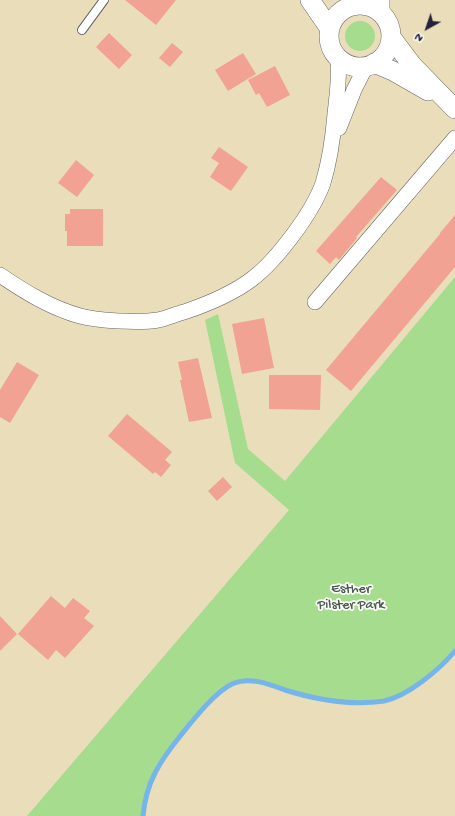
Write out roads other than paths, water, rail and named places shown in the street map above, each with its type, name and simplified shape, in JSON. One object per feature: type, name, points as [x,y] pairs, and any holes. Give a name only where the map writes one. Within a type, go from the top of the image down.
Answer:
[{"type":"street","points":[[310,0],[330,29]]},
{"type":"street","points":[[351,3],[369,6],[378,10],[382,7],[385,18],[390,27],[391,37],[389,47],[384,56],[370,64],[356,66],[346,63],[338,57],[332,49],[329,39],[333,20],[351,3]]},
{"type":"street","points":[[391,37],[412,65],[453,107]]},
{"type":"street","points":[[332,147],[338,83],[338,57]]},
{"type":"street","points":[[370,64],[393,71],[409,79],[453,107]]},
{"type":"street","points":[[0,275],[51,306],[81,316],[100,320],[159,320],[205,305],[235,290],[252,279],[271,261],[302,223],[312,208],[322,184],[332,147],[354,90],[370,64]]},
{"type":"street","points":[[315,302],[455,138]]},
{"type":"lane","points":[[82,30],[104,0]]},
{"type":"waterway","points":[[143,816],[147,793],[151,782],[155,772],[167,754],[205,707],[219,693],[232,684],[245,681],[259,682],[297,694],[334,701],[359,703],[384,701],[403,694],[413,688],[432,674],[455,651]]},
{"type":"park label","name":"Esther Pilster Park","points":[[351,598]]}]
